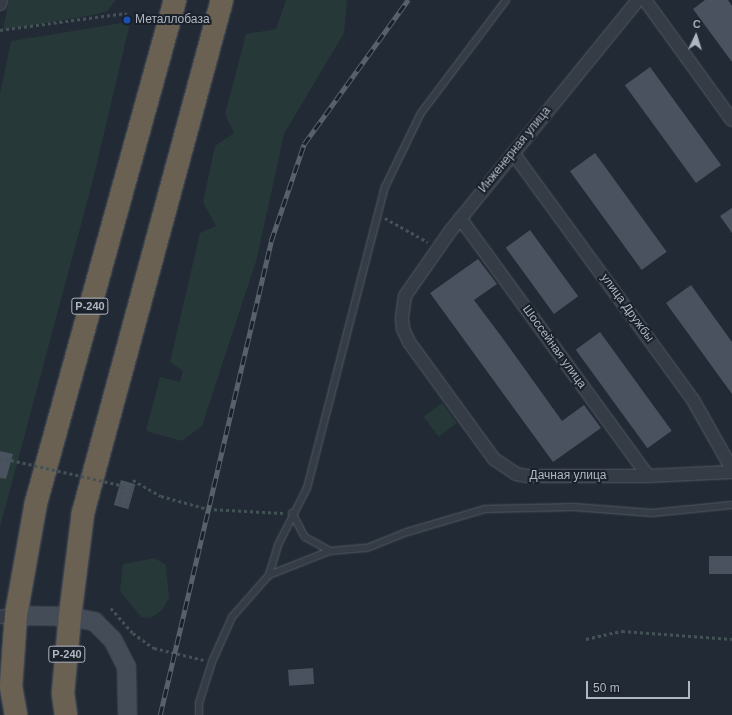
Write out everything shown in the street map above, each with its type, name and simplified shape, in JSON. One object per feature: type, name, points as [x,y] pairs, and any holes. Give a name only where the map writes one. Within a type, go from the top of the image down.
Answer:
[{"type":"highway","name":"Р-240","points":[[16,715],[11,686],[8,616],[36,503],[175,0]]},
{"type":"highway","name":"Р-240","points":[[66,715],[63,693],[70,616],[83,513],[222,0]]},
{"type":"main road","points":[[8,616],[70,616],[94,621],[112,639],[126,666],[127,715]]},
{"type":"street","points":[[0,4],[1,0]]},
{"type":"street","name":"Инженерная улица","points":[[402,307],[405,296],[460,218],[638,0]]},
{"type":"street","points":[[645,0],[732,120]]},
{"type":"street","name":"улица Дружбы","points":[[513,153],[693,400],[732,469]]},
{"type":"street","name":"Шоссейная улица","points":[[460,218],[648,476]]},
{"type":"street","name":"Дачная улица","points":[[402,307],[403,329],[409,342],[500,465],[526,476],[648,476],[732,472]]},
{"type":"lane","points":[[199,715],[199,703],[212,662],[232,617],[269,575],[279,543],[292,513],[306,488],[385,187],[421,113],[506,0]]},
{"type":"lane","points":[[269,575],[330,551],[367,548],[407,532],[485,509],[574,507],[652,513],[732,505]]},
{"type":"lane","points":[[292,513],[304,537],[330,551]]},
{"type":"path","points":[[0,30],[126,13],[127,20]]},
{"type":"path","points":[[377,215],[439,248]]},
{"type":"path","points":[[0,459],[11,460],[124,486],[119,503],[126,505],[133,482],[161,496],[208,509],[292,513]]},
{"type":"path","points":[[111,608],[133,633],[154,648],[212,662]]},
{"type":"path","points":[[586,639],[622,631],[732,639]]},
{"type":"shaded area","points":[[9,0],[116,0],[107,11],[93,15],[3,30]]},
{"type":"shaded area","points":[[286,0],[347,0],[344,33],[284,134],[257,258],[202,426],[182,441],[146,431],[160,377],[180,382],[183,371],[170,362],[200,233],[216,226],[203,202],[215,146],[234,133],[225,114],[246,34],[276,29]]},
{"type":"shaded area","points":[[130,23],[92,184],[0,527],[0,94],[11,41]]},
{"type":"shaded area","points":[[442,403],[457,423],[439,437],[424,417]]},
{"type":"shaded area","points":[[155,558],[166,565],[169,598],[162,610],[151,618],[141,617],[120,591],[123,564]]},
{"type":"building","points":[[705,0],[728,0],[732,6],[732,62],[693,9]]},
{"type":"building","points":[[650,67],[721,165],[696,183],[625,85]]},
{"type":"building","points":[[595,153],[667,252],[642,270],[570,171]]},
{"type":"building","points":[[732,208],[732,233],[720,216]]},
{"type":"building","points":[[530,230],[578,296],[554,314],[506,248]]},
{"type":"building","points":[[478,259],[497,284],[474,300],[562,421],[584,405],[601,428],[553,462],[430,293]]},
{"type":"building","points":[[691,285],[732,342],[732,394],[666,303]]},
{"type":"building","points":[[600,332],[672,431],[647,448],[576,350]]},
{"type":"building","points":[[0,451],[13,454],[6,479],[0,478]]},
{"type":"building","points":[[121,480],[135,484],[128,509],[114,505]]},
{"type":"building","points":[[709,556],[732,556],[732,574],[709,574]]},
{"type":"building","points":[[313,668],[314,684],[289,686],[288,670]]},
{"type":"railway","points":[[160,715],[271,241],[304,144],[408,0]]},
{"type":"place","name":"Металлобаза","points":[[127,20]]}]
